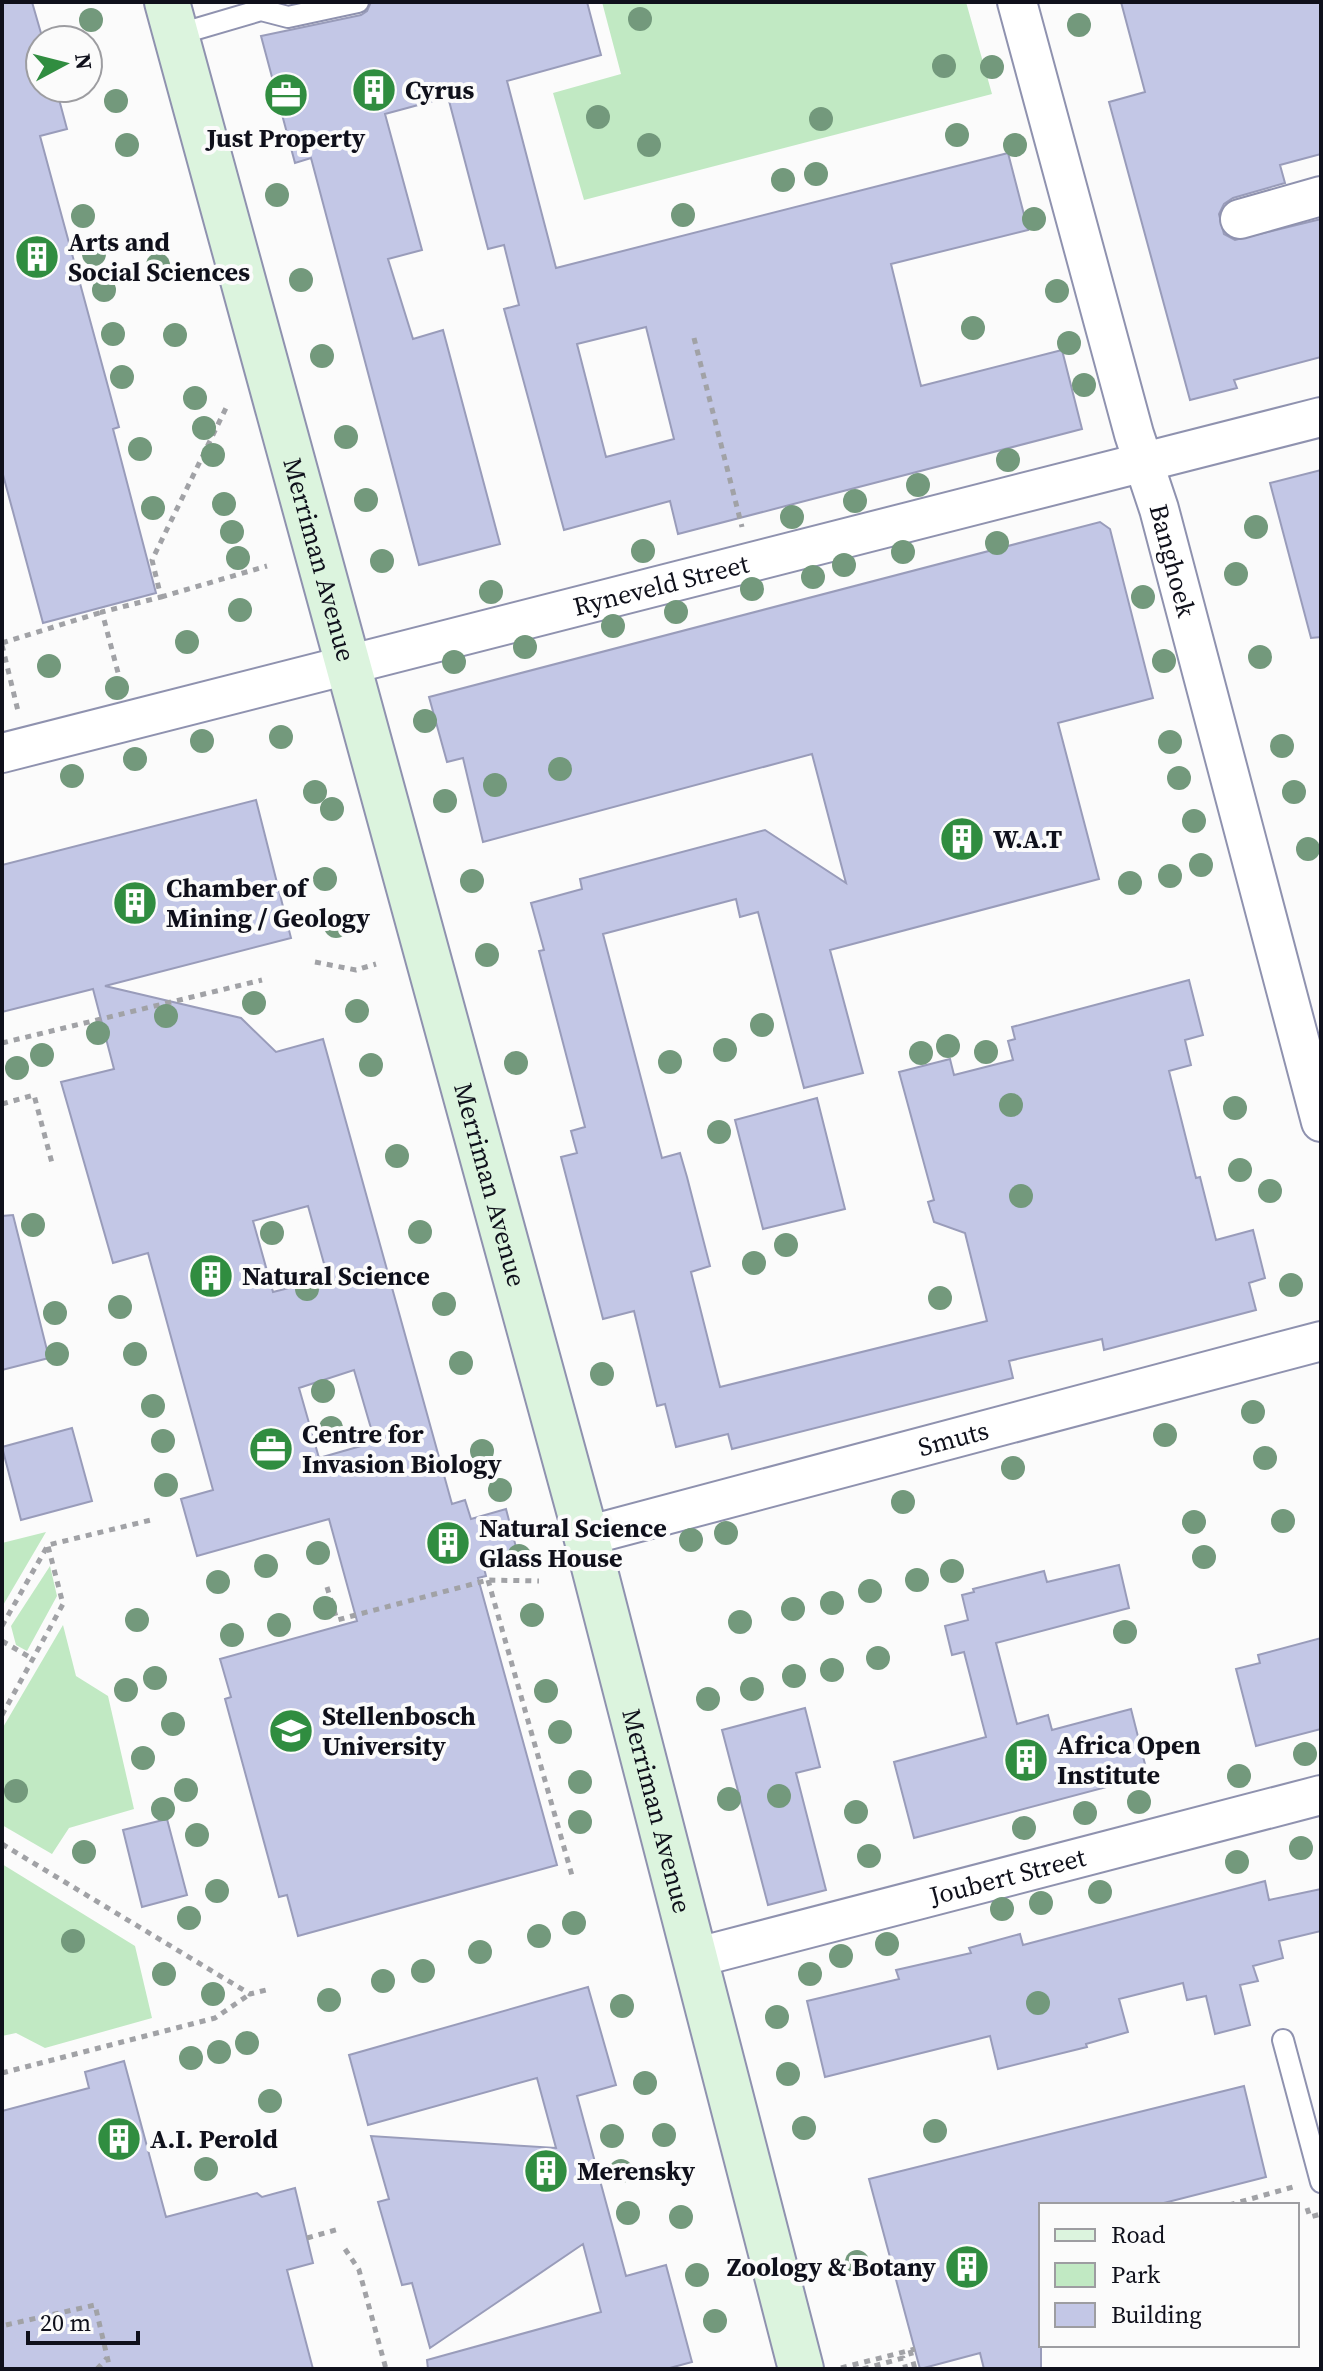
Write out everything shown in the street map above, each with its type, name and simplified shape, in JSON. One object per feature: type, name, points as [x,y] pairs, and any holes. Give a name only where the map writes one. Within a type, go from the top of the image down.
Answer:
[{"type":"street","name":"Banghoek","points":[[1017,2],[1321,1122]]},
{"type":"street","name":"Merriman Avenue","points":[[172,18],[586,1536],[801,2369]]},
{"type":"street","points":[[1240,219],[1321,196]]},
{"type":"street","name":"Ryneveld Street","points":[[2,753],[1321,417]]},
{"type":"street","name":"Smuts","points":[[586,1536],[1321,1341]]},
{"type":"street","name":"Joubert Street","points":[[694,1958],[1321,1795]]},
{"type":"lane","points":[[172,18],[260,6],[288,17],[358,2]]},
{"type":"lane","points":[[1283,2040],[1321,2182]]},
{"type":"path","points":[[694,338],[739,518]]},
{"type":"path","points":[[161,597],[152,560],[226,408]]},
{"type":"path","points":[[20,720],[2,644],[102,612],[267,566]]},
{"type":"path","points":[[102,612],[123,693]]},
{"type":"path","points":[[315,962],[356,970],[376,964]]},
{"type":"path","points":[[2,1043],[262,980]]},
{"type":"path","points":[[2,1104],[34,1095],[53,1167]]},
{"type":"path","points":[[2,1626],[48,1545],[151,1520]]},
{"type":"path","points":[[2,1715],[63,1604],[48,1545]]},
{"type":"path","points":[[327,1587],[337,1620],[488,1580],[539,1581]]},
{"type":"path","points":[[488,1580],[573,1879]]},
{"type":"path","points":[[2,1641],[33,1659]]},
{"type":"path","points":[[2,1844],[250,1994]]},
{"type":"path","points":[[2,2073],[215,2018],[250,1994],[270,1989]]},
{"type":"path","points":[[1236,2203],[1300,2186]]},
{"type":"path","points":[[1303,2196],[1310,2217],[1321,2214]]},
{"type":"path","points":[[307,2238],[339,2229]]},
{"type":"path","points":[[345,2249],[359,2270],[386,2369]]},
{"type":"path","points":[[6,2325],[95,2305],[110,2369]]},
{"type":"path","points":[[836,2369],[912,2350],[914,2366]]},
{"type":"path","points":[[97,2369],[107,2358]]},
{"type":"path","points":[[863,2369],[903,2358],[906,2369]]},
{"type":"green space","points":[[602,2],[966,2],[992,94],[584,200],[553,93],[621,74]]},
{"type":"green space","points":[[46,1532],[2,1607],[2,1543]]},
{"type":"green space","points":[[50,1566],[57,1596],[27,1651],[16,1645],[11,1626]]},
{"type":"green space","points":[[63,1625],[76,1676],[108,1696],[134,1809],[69,1828],[52,1854],[2,1825],[2,1729]]},
{"type":"green space","points":[[2,1864],[135,1946],[152,2018],[45,2048],[16,2033],[2,2036]]},
{"type":"building","name":"Arts and Social Sciences","points":[[2,2],[32,2],[38,24],[24,24],[24,104],[60,104],[67,129],[40,136],[119,427],[113,429],[156,593],[43,623],[2,471]]},
{"type":"building","points":[[371,2],[587,2],[601,55],[507,81],[556,268],[1008,153],[1028,230],[891,264],[921,386],[1062,350],[1082,429],[678,534],[670,501],[564,530],[504,309],[519,305],[504,245],[488,249],[448,97],[385,114],[422,250],[388,259],[413,339],[443,330],[500,544],[419,565],[311,158],[295,163],[261,36],[361,15]],"holes":[[[646,327],[674,439],[606,457],[577,344]]]},
{"type":"building","points":[[1121,2],[1321,2],[1321,154],[1280,165],[1285,183],[1233,198],[1224,204],[1219,214],[1224,234],[1235,240],[1321,219],[1321,357],[1234,380],[1237,388],[1190,400],[1109,102],[1145,92]]},
{"type":"building","points":[[1321,470],[1321,637],[1311,638],[1270,483]]},
{"type":"building","points":[[1100,522],[1110,529],[1153,698],[1058,723],[1099,879],[830,950],[863,1073],[804,1088],[758,912],[740,917],[736,899],[603,934],[662,1158],[680,1153],[710,1266],[691,1272],[720,1387],[987,1321],[965,1233],[934,1222],[928,1202],[934,1200],[899,1072],[950,1059],[954,1075],[1013,1060],[1008,1041],[1015,1039],[1012,1027],[1189,980],[1203,1035],[1185,1040],[1191,1065],[1169,1071],[1196,1178],[1200,1177],[1216,1240],[1253,1230],[1265,1278],[1249,1283],[1256,1310],[1104,1350],[1102,1339],[1009,1361],[1013,1378],[732,1449],[728,1434],[676,1447],[665,1404],[657,1406],[634,1311],[603,1319],[561,1157],[577,1153],[571,1131],[585,1127],[539,951],[544,950],[531,903],[582,889],[580,879],[765,830],[846,883],[812,754],[483,842],[463,758],[447,762],[429,697]]},
{"type":"building","points":[[256,800],[291,938],[105,986],[241,1018],[276,1052],[323,1039],[452,1504],[465,1500],[471,1519],[506,1509],[517,1551],[482,1560],[486,1576],[478,1578],[557,1865],[298,1936],[287,1895],[279,1897],[225,1699],[231,1697],[220,1659],[357,1621],[329,1519],[197,1556],[181,1499],[213,1490],[148,1253],[113,1263],[61,1082],[114,1069],[93,989],[2,1012],[2,865]],"holes":[[[308,1206],[328,1278],[273,1292],[253,1221]],[[354,1370],[375,1442],[319,1458],[299,1388]]]},
{"type":"building","points":[[817,1098],[845,1209],[763,1229],[735,1120]]},
{"type":"building","points":[[13,1215],[49,1358],[2,1370],[2,1216]]},
{"type":"building","points":[[72,1428],[92,1501],[21,1520],[2,1447]]},
{"type":"building","points":[[1119,1565],[1129,1608],[996,1643],[1017,1724],[1048,1715],[1052,1730],[1131,1709],[1148,1776],[914,1838],[894,1762],[986,1737],[964,1652],[952,1655],[945,1626],[968,1620],[962,1595],[974,1592],[973,1589],[1044,1571],[1047,1582]]},
{"type":"building","points":[[1321,1638],[1321,1729],[1256,1746],[1236,1669],[1260,1663],[1258,1655]]},
{"type":"building","points":[[805,1708],[820,1767],[796,1773],[826,1890],[768,1905],[722,1730]]},
{"type":"building","points":[[167,1819],[187,1895],[142,1907],[123,1830]]},
{"type":"building","points":[[1265,1881],[1269,1900],[1321,1889],[1321,1931],[1279,1941],[1283,1958],[1253,1966],[1258,1981],[1240,1985],[1250,2025],[1215,2034],[1206,1996],[1187,2000],[1183,1983],[1119,1999],[1128,2032],[1086,2044],[1087,2047],[998,2069],[990,2036],[825,2077],[807,2001],[899,1979],[896,1970],[971,1953],[969,1948],[1020,1934],[1023,1945]]},
{"type":"building","name":"Merensky","points":[[588,1987],[616,2085],[577,2096],[626,2276],[666,2265],[692,2362],[666,2369],[428,2369],[427,2360],[601,2312],[583,2244],[430,2348],[412,2283],[402,2285],[378,2202],[389,2199],[371,2136],[556,2148],[537,2078],[368,2125],[349,2055]]},
{"type":"building","points":[[124,2061],[166,2217],[257,2193],[262,2197],[295,2188],[313,2263],[287,2270],[313,2369],[2,2369],[2,2111],[89,2088],[85,2072]]},
{"type":"building","name":"Zoology & Botany","points":[[1244,2086],[1266,2177],[1164,2203],[1039,2203],[1041,2369],[984,2369],[980,2353],[920,2369],[869,2179]]},
{"type":"place","name":"Cyrus","points":[[374,90]]},
{"type":"place","name":"Just Property","points":[[286,95]]},
{"type":"place","name":"Arts and Social Sciences","points":[[37,257]]},
{"type":"place","name":"W.A.T","points":[[962,839]]},
{"type":"place","name":"Chamber of Mining / Geology","points":[[135,903]]},
{"type":"place","name":"Natural Science","points":[[211,1276]]},
{"type":"place","name":"Centre for Invasion Biology","points":[[271,1449]]},
{"type":"place","name":"Natural Science Glass House","points":[[448,1543]]},
{"type":"place","name":"Stellenbosch University","points":[[291,1731]]},
{"type":"place","name":"Africa Open Institute","points":[[1026,1760]]},
{"type":"place","name":"A.I. Perold","points":[[119,2139]]},
{"type":"place","name":"Merensky","points":[[546,2171]]},
{"type":"place","name":"Zoology & Botany","points":[[967,2267]]}]
